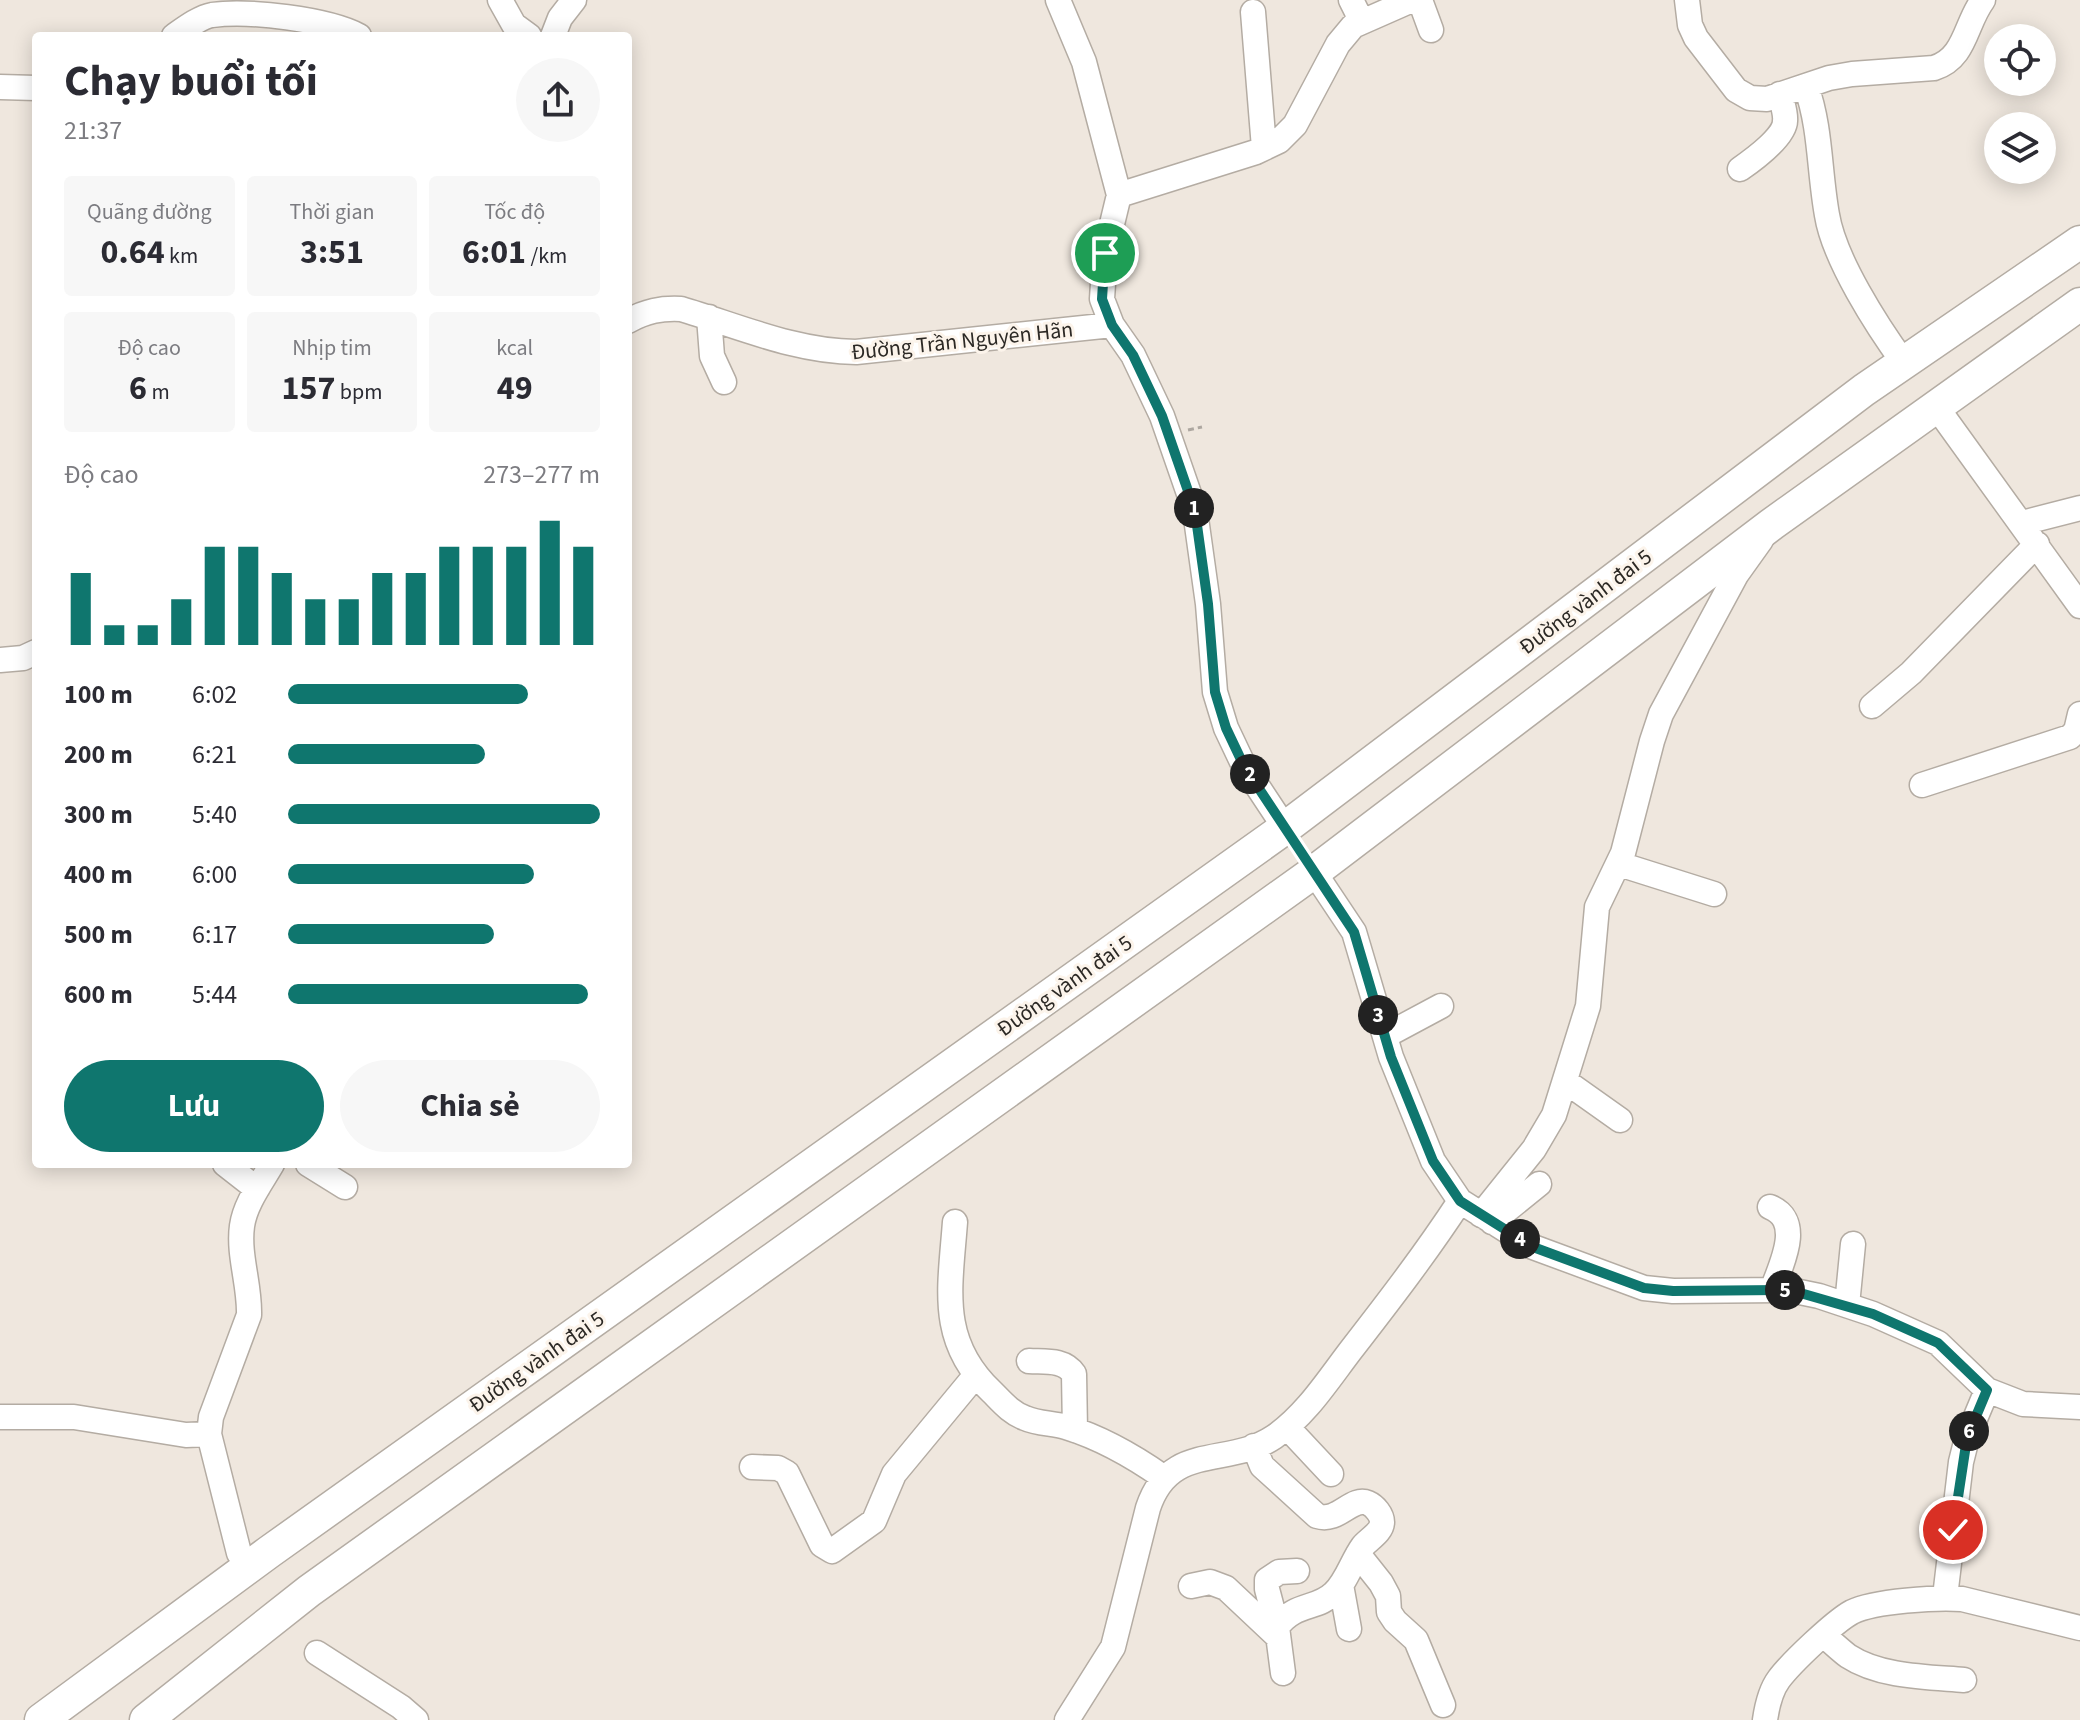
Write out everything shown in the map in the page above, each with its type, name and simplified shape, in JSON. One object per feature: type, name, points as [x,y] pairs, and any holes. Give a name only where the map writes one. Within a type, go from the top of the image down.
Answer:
[{"type":"main road","name":"Đường vành đai 5","points":[[41,1720],[269,1552],[1285,828],[1904,363],[2080,242]]},
{"type":"main road","points":[[146,1720],[309,1591],[1314,872],[1772,524],[2080,304]]},
{"type":"main road","points":[[1285,828],[1314,872]]},
{"type":"street","points":[[500,0],[514,25],[524,32]]},
{"type":"street","points":[[555,32],[560,18],[574,0]]},
{"type":"street","points":[[1351,0],[1362,22]]},
{"type":"street","points":[[1119,195],[1279,141],[1295,125],[1338,44],[1353,26],[1412,0]]},
{"type":"street","points":[[1420,0],[1431,30]]},
{"type":"street","points":[[1687,0],[1690,25],[1696,38],[1736,90],[1750,98],[1767,99],[1852,74],[1934,68],[1947,63],[1956,53],[1983,0]]},
{"type":"street","points":[[1060,1],[1084,62],[1119,195],[1105,253],[1102,299],[1112,325],[1133,355],[1162,416],[1195,511],[1206,580],[1215,692],[1226,728],[1244,766],[1285,828]]},
{"type":"street","points":[[1253,12],[1264,148]]},
{"type":"street","points":[[181,32],[209,16],[256,14],[308,22],[344,32]]},
{"type":"street","points":[[1806,86],[1817,124],[1831,237],[1839,257],[1904,363]]},
{"type":"street","points":[[0,87],[32,88]]},
{"type":"street","points":[[1740,169],[1782,132],[1786,123],[1780,94]]},
{"type":"street","name":"Đường Trần Nguyên Hãn","points":[[632,319],[661,308],[681,309],[809,348],[832,352],[1112,325]]},
{"type":"street","points":[[709,317],[712,356],[724,382]]},
{"type":"street","points":[[1935,405],[2080,606]]},
{"type":"street","points":[[2022,523],[2080,508]]},
{"type":"street","points":[[1487,1218],[1545,1133],[1565,1081],[1590,992],[1597,907],[1619,864],[1661,714],[1736,575],[1772,524]]},
{"type":"street","points":[[1872,706],[1911,673],[2037,544]]},
{"type":"street","points":[[1922,785],[2070,737],[2076,731],[2080,714]]},
{"type":"street","points":[[1619,864],[1714,894]]},
{"type":"street","points":[[1314,872],[1354,932],[1385,1036],[1433,1161],[1460,1201],[1533,1247],[1644,1288],[1673,1291],[1790,1290],[1847,1305],[1938,1343],[1987,1390],[2023,1404],[2080,1407]]},
{"type":"street","points":[[1385,1036],[1441,1006]]},
{"type":"street","points":[[1565,1081],[1620,1120]]},
{"type":"street","points":[[230,1168],[257,1189]]},
{"type":"street","points":[[239,1553],[209,1434],[211,1417],[249,1315],[242,1223],[270,1168]]},
{"type":"street","points":[[314,1168],[345,1187]]},
{"type":"street","points":[[1487,1218],[1539,1184]]},
{"type":"street","points":[[1067,1720],[1113,1647],[1148,1508],[1163,1477],[1183,1465],[1254,1446],[1271,1439],[1287,1427],[1312,1401],[1425,1254],[1460,1201]]},
{"type":"street","points":[[1770,1207],[1780,1211],[1788,1221],[1788,1246],[1772,1290]]},
{"type":"street","points":[[955,1222],[949,1299],[951,1323],[957,1345],[975,1376],[1013,1412],[1034,1422],[1075,1430],[1118,1448],[1163,1477]]},
{"type":"street","points":[[1847,1305],[1853,1244]]},
{"type":"street","points":[[1029,1361],[1062,1363],[1072,1370],[1075,1430]]},
{"type":"street","points":[[752,1467],[778,1468],[787,1473],[822,1545],[832,1551],[874,1521],[894,1474],[975,1376]]},
{"type":"street","points":[[1945,1597],[1961,1462],[1967,1438],[1987,1390]]},
{"type":"street","points":[[0,1417],[74,1417],[186,1435],[209,1434]]},
{"type":"street","points":[[1287,1427],[1331,1474]]},
{"type":"street","points":[[1254,1446],[1262,1466],[1317,1516],[1326,1519],[1336,1516],[1355,1503],[1364,1501],[1380,1515],[1380,1529],[1358,1554],[1341,1585],[1326,1599],[1284,1616],[1277,1632]]},
{"type":"street","points":[[1358,1554],[1381,1583],[1388,1596],[1389,1612],[1395,1621],[1416,1640],[1443,1705]]},
{"type":"street","points":[[1283,1673],[1267,1580],[1279,1572],[1297,1571]]},
{"type":"street","points":[[1191,1586],[1210,1582],[1226,1588],[1277,1632]]},
{"type":"street","points":[[1341,1585],[1349,1629]]},
{"type":"street","points":[[1765,1720],[1771,1694],[1779,1679],[1851,1612],[1864,1607],[1945,1597],[2080,1628]]},
{"type":"street","points":[[1824,1636],[1850,1657],[1876,1667],[1915,1677],[1964,1680]]},
{"type":"street","points":[[317,1653],[416,1720]]},
{"type":"route","points":[[1105,253],[1102,299],[1112,325],[1133,355],[1162,416],[1195,511],[1208,604],[1215,692],[1226,728],[1244,766],[1354,932],[1391,1057],[1433,1161],[1460,1201],[1533,1247],[1644,1288],[1673,1291],[1790,1290],[1873,1314],[1938,1343],[1987,1390],[1974,1418],[1961,1462],[1953,1530]]}]
